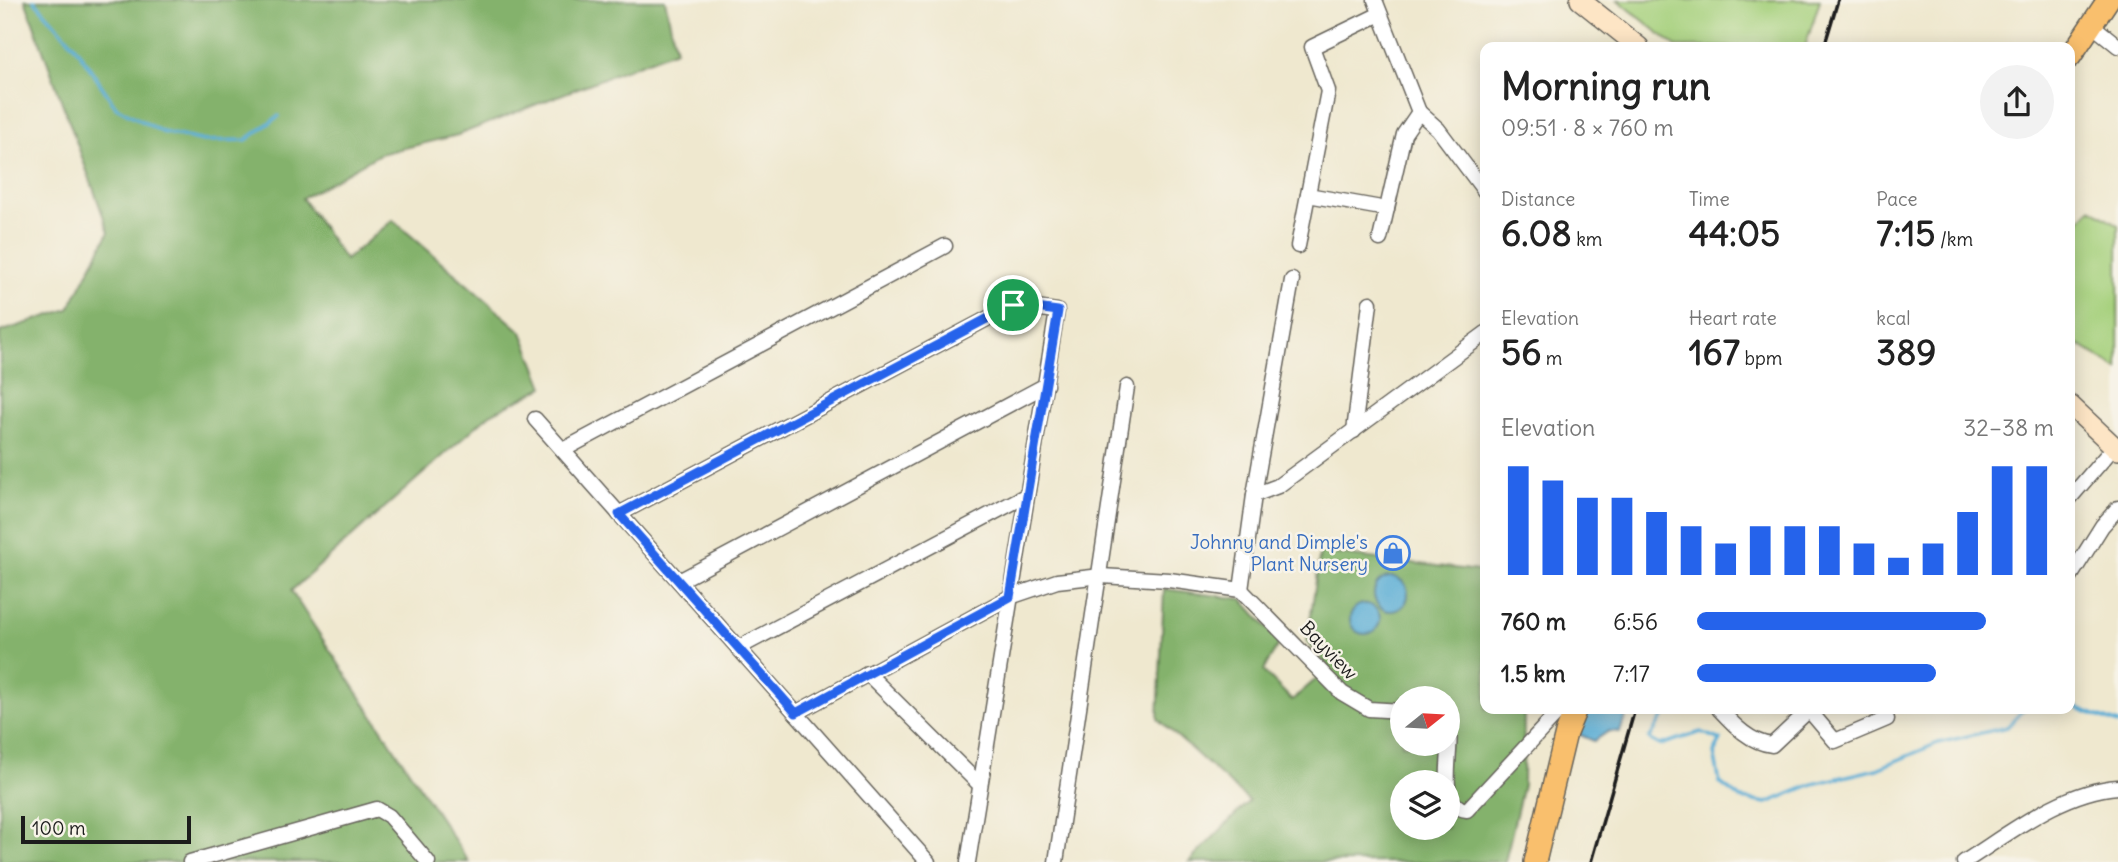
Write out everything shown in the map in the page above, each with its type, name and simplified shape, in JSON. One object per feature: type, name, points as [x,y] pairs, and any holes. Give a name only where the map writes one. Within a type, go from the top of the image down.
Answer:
[{"type":"main road","points":[[1580,0],[1633,42]]},
{"type":"main road","points":[[2075,50],[2108,0]]},
{"type":"main road","points":[[2075,411],[2112,452]]},
{"type":"main road","points":[[1535,862],[1566,733],[1574,714]]},
{"type":"street","points":[[1298,246],[1328,91],[1312,47],[1378,7],[1419,112],[1438,129],[1480,185]]},
{"type":"street","points":[[2092,25],[2118,46]]},
{"type":"street","points":[[1380,239],[1404,134],[1419,112]]},
{"type":"street","points":[[1308,195],[1387,209]]},
{"type":"street","points":[[563,450],[945,246]]},
{"type":"street","points":[[796,713],[1010,597],[1057,581],[1101,576],[1169,580],[1241,590],[1254,495],[1292,280]]},
{"type":"street","points":[[1353,431],[1370,303]]},
{"type":"street","points":[[619,514],[1013,305],[1058,311],[968,862]]},
{"type":"street","points":[[1254,495],[1278,486],[1480,337]]},
{"type":"street","points":[[679,581],[1045,385]]},
{"type":"street","points":[[1056,862],[1128,387]]},
{"type":"street","points":[[535,419],[928,862]]},
{"type":"street","points":[[2075,493],[2112,452]]},
{"type":"street","points":[[738,648],[1027,495]]},
{"type":"street","points":[[2075,569],[2102,526],[2118,508]]},
{"type":"street","name":"Bayview","points":[[1241,590],[1342,693],[1369,709],[1390,710]]},
{"type":"street","points":[[867,673],[980,785]]},
{"type":"street","points":[[1450,756],[1448,791],[1451,802],[1458,809],[1467,810],[1556,714]]},
{"type":"street","points":[[1724,714],[1744,733],[1761,744],[1772,745],[1804,714]]},
{"type":"street","points":[[1811,714],[1835,741],[1887,719]]},
{"type":"street","points":[[1964,862],[2036,817],[2096,789],[2118,787]]},
{"type":"street","points":[[190,862],[377,809],[389,816],[428,862]]},
{"type":"green space","points":[[25,0],[665,0],[676,50],[458,135],[380,154],[302,198],[345,260],[393,220],[522,332],[544,387],[490,414],[291,591],[469,862],[0,862],[0,332],[69,309],[109,232]]},
{"type":"green space","points":[[1618,0],[1820,0],[1807,42],[1670,42]]},
{"type":"green space","points":[[2091,208],[2118,225],[2118,369],[2075,342],[2075,226]]},
{"type":"green space","points":[[1320,552],[1480,571],[1480,714],[1524,714],[1523,785],[1505,862],[1189,862],[1249,801],[1158,719],[1164,589],[1242,599],[1280,642],[1263,671],[1292,700],[1329,668],[1307,642]]},
{"type":"water","points":[[1391,577],[1403,582],[1408,594],[1403,606],[1391,611],[1379,606],[1374,594],[1379,582]]},
{"type":"water","points":[[1365,604],[1376,608],[1380,619],[1376,630],[1365,634],[1354,630],[1350,619],[1354,608]]},
{"type":"water","points":[[1585,714],[1626,714],[1620,732],[1609,731],[1594,741],[1578,734]]},
{"type":"waterway","points":[[34,0],[74,45],[116,107],[162,132],[204,141],[246,140],[279,116]]},
{"type":"waterway","points":[[2075,707],[2118,724]]},
{"type":"waterway","points":[[1665,714],[1649,739],[1660,745],[1701,732],[1721,740],[1714,753],[1720,783],[1741,799],[1767,803],[1813,784],[1877,769],[1938,743],[2007,727],[2019,714]]},
{"type":"railway","points":[[1825,42],[1838,0]]},
{"type":"railway","points":[[1591,862],[1634,714]]},
{"type":"place","name":"Johnny and Dimple's Plant Nursery","points":[[1393,553]]},
{"type":"route","points":[[1013,305],[1058,311],[1010,597],[796,713],[619,514],[1013,305]]}]
